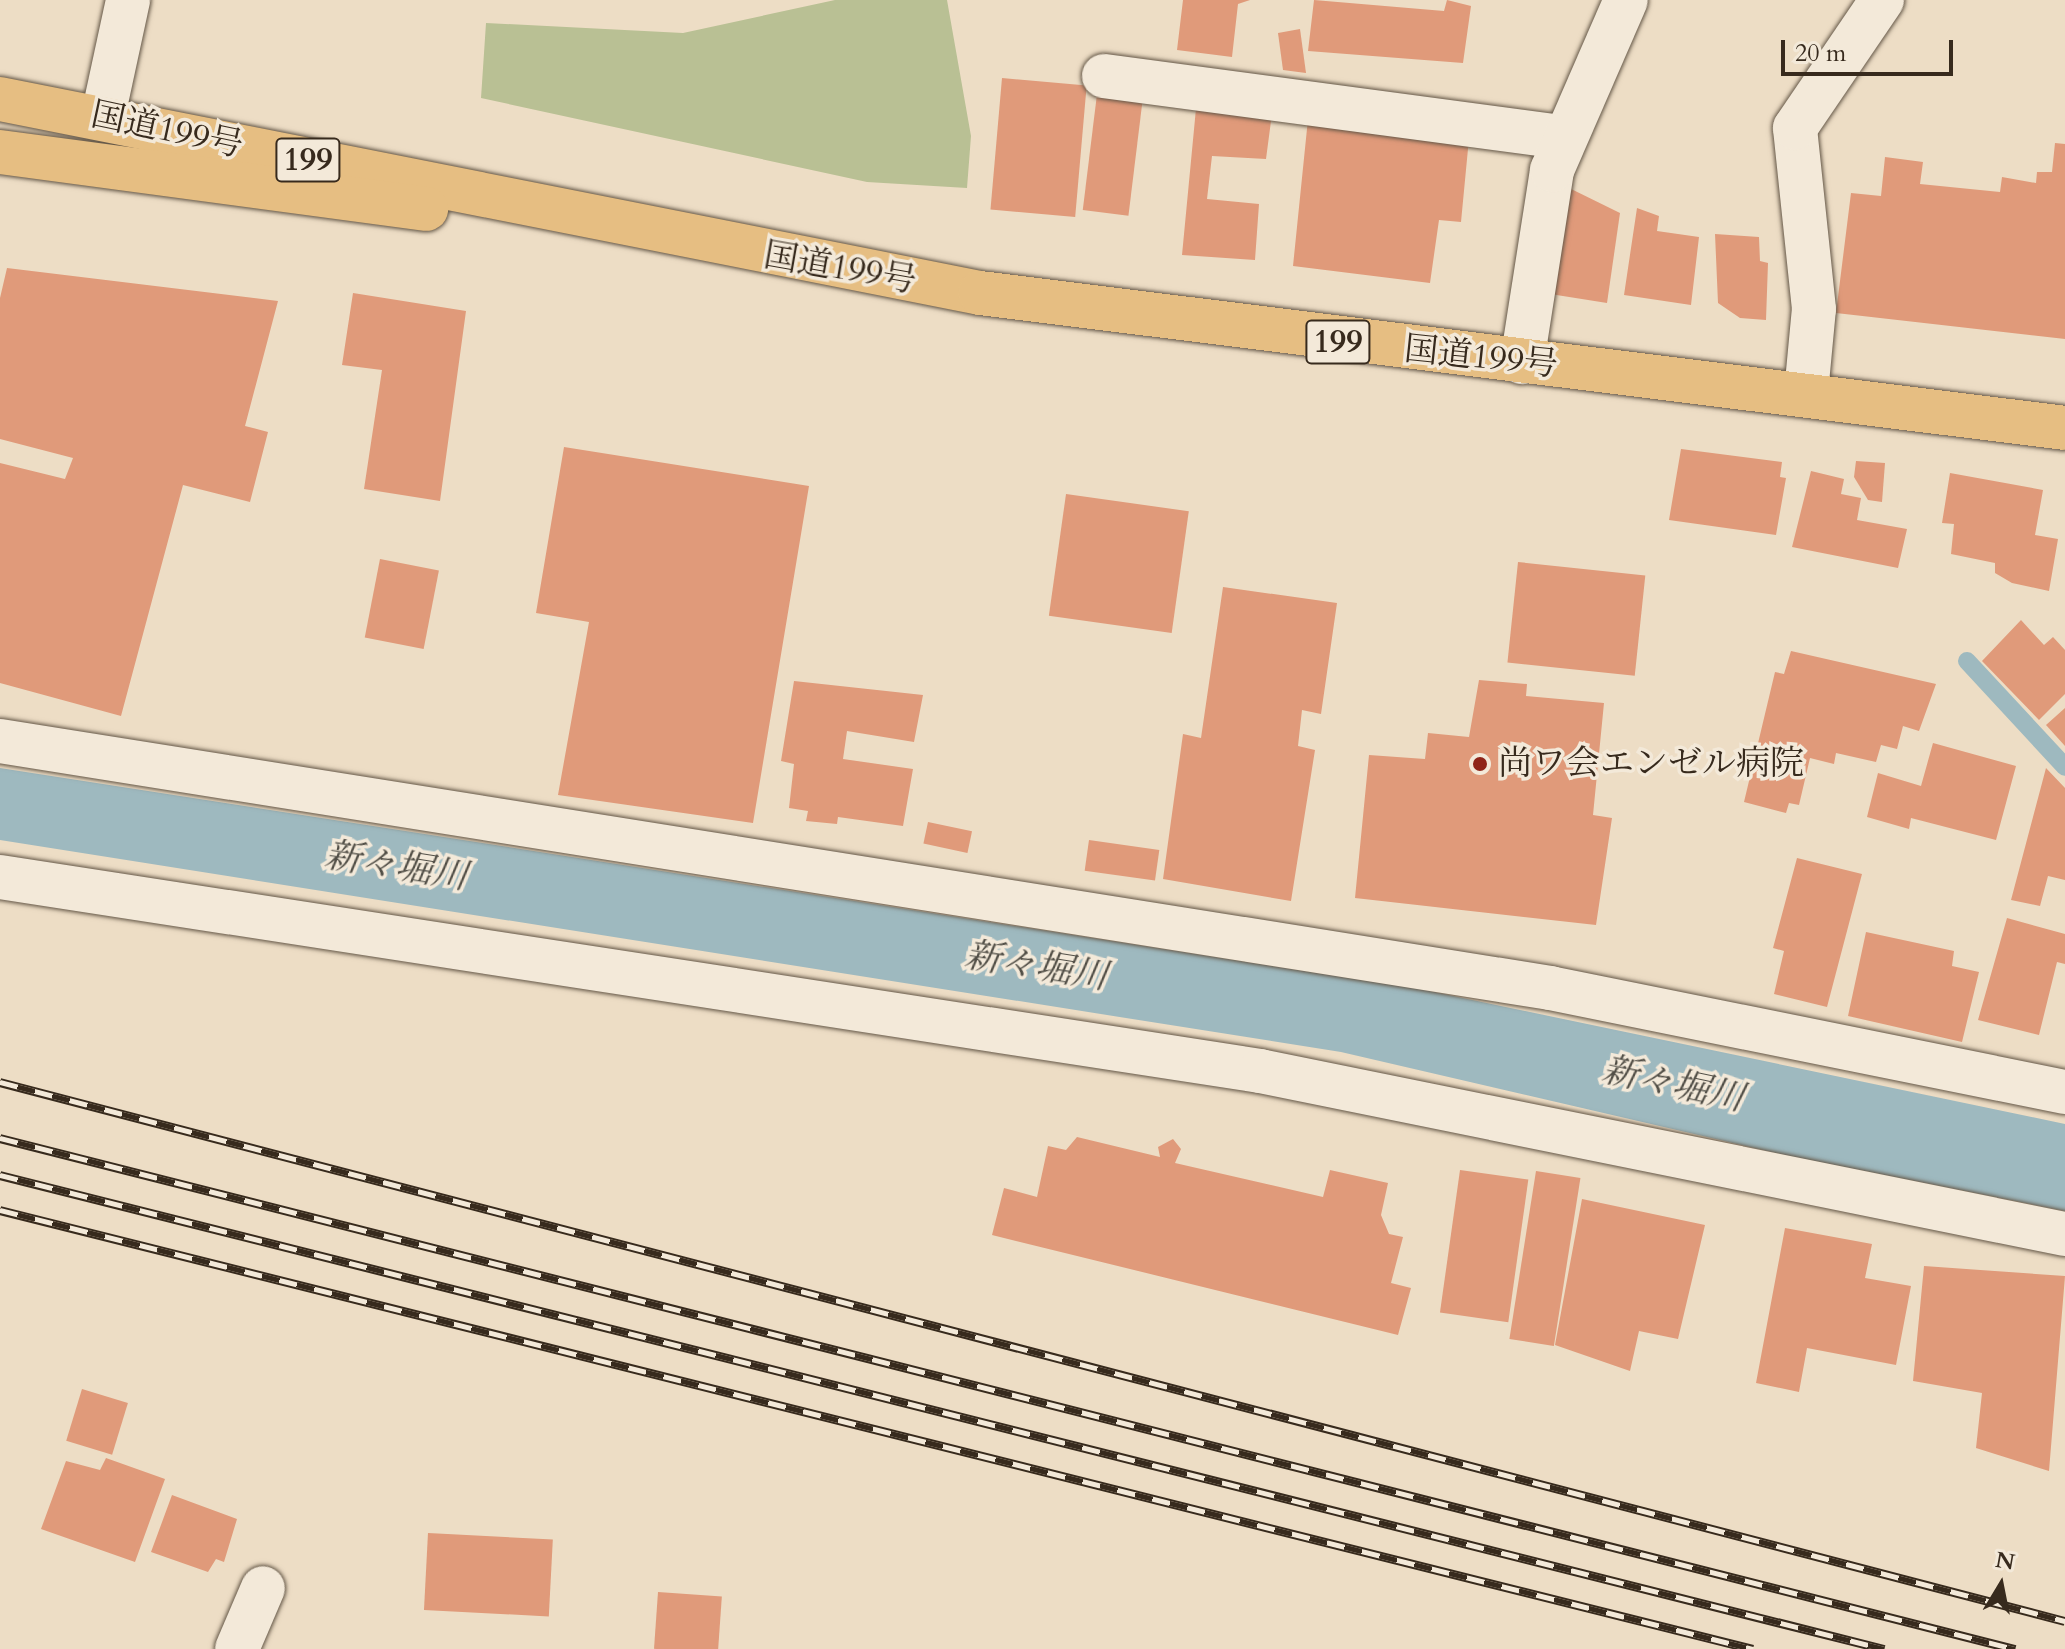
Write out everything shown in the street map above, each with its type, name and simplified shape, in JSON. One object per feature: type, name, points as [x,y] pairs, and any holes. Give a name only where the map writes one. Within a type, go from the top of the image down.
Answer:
[{"type":"highway","name":"国道199号","points":[[0,99],[103,116],[616,226],[980,293],[1522,362],[1806,393],[2065,428]]},
{"type":"highway","name":"国道199号","points":[[0,152],[304,198],[616,226]]},
{"type":"street","points":[[103,116],[128,0]]},
{"type":"street","points":[[1522,362],[1562,137],[1626,0]]},
{"type":"street","points":[[1806,393],[1814,309],[1795,128],[1882,0]]},
{"type":"street","points":[[1104,76],[1562,137]]},
{"type":"street","points":[[0,741],[1550,988],[2065,1092]]},
{"type":"street","points":[[0,877],[1260,1071],[2065,1234]]},
{"type":"street","points":[[237,1649],[263,1588]]},
{"type":"green space","points":[[835,0],[947,0],[971,136],[967,188],[867,182],[481,98],[486,23],[683,33]]},
{"type":"water","name":"新々堀川","points":[[0,768],[1420,989],[2065,1124],[2065,1211],[1784,1155],[1341,1052],[0,840]]},
{"type":"building","points":[[1183,0],[1250,0],[1238,4],[1232,57],[1177,50]]},
{"type":"building","points":[[1314,0],[1444,11],[1447,0],[1471,6],[1463,63],[1308,51]]},
{"type":"building","points":[[1300,29],[1306,73],[1283,70],[1278,33]]},
{"type":"building","points":[[1002,78],[1087,85],[1075,217],[990,209]]},
{"type":"building","points":[[1098,86],[1144,92],[1128,216],[1083,210]]},
{"type":"building","points":[[1197,98],[1273,106],[1266,159],[1212,156],[1207,199],[1259,204],[1255,260],[1182,255]]},
{"type":"building","points":[[1308,119],[1470,128],[1461,222],[1439,220],[1430,283],[1293,266]]},
{"type":"building","points":[[2055,143],[2065,144],[2065,339],[1836,313],[1851,193],[1881,196],[1885,157],[1923,162],[1920,184],[2000,192],[2002,177],[2036,183],[2037,172],[2052,172]]},
{"type":"building","points":[[1561,184],[1620,213],[1607,303],[1544,293]]},
{"type":"building","points":[[1637,208],[1659,216],[1657,231],[1699,237],[1691,305],[1624,295]]},
{"type":"building","points":[[1715,234],[1759,237],[1760,261],[1768,263],[1766,320],[1740,318],[1718,303]]},
{"type":"building","points":[[7,268],[278,301],[245,426],[268,432],[250,502],[183,485],[121,716],[0,683],[0,463],[65,479],[73,458],[0,439],[0,298]]},
{"type":"building","points":[[353,293],[466,311],[440,501],[364,489],[382,370],[342,365]]},
{"type":"building","points":[[564,447],[809,486],[753,823],[558,795],[589,622],[536,613]]},
{"type":"building","points":[[1681,449],[1782,462],[1780,477],[1786,478],[1776,535],[1669,520]]},
{"type":"building","points":[[1856,461],[1885,463],[1882,502],[1868,500],[1854,477]]},
{"type":"building","points":[[1811,471],[1844,479],[1841,494],[1861,498],[1857,520],[1907,529],[1898,568],[1792,547]]},
{"type":"building","points":[[1950,473],[2043,490],[2035,535],[2058,539],[2049,591],[2012,583],[1995,573],[1995,563],[1951,554],[1954,524],[1942,523]]},
{"type":"building","points":[[1066,494],[1189,511],[1172,633],[1049,616]]},
{"type":"building","points":[[380,559],[439,570],[424,649],[365,638]]},
{"type":"building","points":[[1518,562],[1645,575],[1635,676],[1507,662]]},
{"type":"building","points":[[1223,587],[1337,603],[1321,714],[1302,710],[1298,746],[1315,750],[1291,901],[1163,879],[1183,734],[1201,738]]},
{"type":"building","points":[[2021,620],[2044,645],[2053,637],[2065,650],[2065,694],[2039,720],[1982,661]]},
{"type":"building","points":[[1791,651],[1936,684],[1919,731],[1903,726],[1897,749],[1881,745],[1876,762],[1836,753],[1834,764],[1810,758],[1799,805],[1789,803],[1786,813],[1744,802],[1775,672],[1784,674]]},
{"type":"building","points":[[1479,680],[1527,684],[1526,696],[1604,703],[1593,815],[1612,818],[1596,925],[1355,898],[1369,755],[1425,759],[1428,733],[1469,737]]},
{"type":"building","points":[[794,681],[923,695],[914,742],[847,731],[843,759],[913,769],[903,826],[838,817],[837,824],[806,821],[808,811],[789,808],[794,764],[781,761]]},
{"type":"building","points":[[2065,708],[2065,746],[2046,725]]},
{"type":"building","points":[[1933,743],[2016,766],[1996,840],[1911,818],[1909,829],[1867,817],[1878,773],[1921,786]]},
{"type":"building","points":[[2046,768],[2065,788],[2065,880],[2048,876],[2040,906],[2011,900]]},
{"type":"building","points":[[928,822],[972,831],[967,853],[923,844]]},
{"type":"building","points":[[1089,840],[1159,850],[1155,881],[1085,871]]},
{"type":"building","points":[[1797,858],[1862,874],[1827,1007],[1774,994],[1784,951],[1773,948]]},
{"type":"building","points":[[2007,918],[2065,934],[2065,964],[2057,962],[2039,1035],[1978,1020]]},
{"type":"building","points":[[1866,932],[1954,951],[1952,966],[1979,972],[1962,1042],[1848,1016]]},
{"type":"building","points":[[1077,1137],[1160,1157],[1158,1147],[1173,1139],[1181,1149],[1175,1163],[1323,1197],[1330,1170],[1388,1183],[1381,1215],[1389,1234],[1403,1237],[1391,1283],[1411,1288],[1398,1335],[992,1235],[1004,1188],[1037,1197],[1048,1146],[1066,1150]]},
{"type":"building","points":[[1460,1170],[1528,1180],[1508,1322],[1440,1313]]},
{"type":"building","points":[[1536,1171],[1580,1178],[1554,1346],[1509,1339]]},
{"type":"building","points":[[1582,1199],[1705,1225],[1678,1339],[1639,1331],[1630,1371],[1555,1345]]},
{"type":"building","points":[[1785,1228],[1872,1244],[1865,1278],[1911,1286],[1896,1365],[1807,1348],[1799,1392],[1756,1383]]},
{"type":"building","points":[[1924,1266],[2065,1276],[2049,1471],[1976,1448],[1982,1393],[1913,1381]]},
{"type":"building","points":[[82,1389],[128,1403],[112,1455],[66,1441]]},
{"type":"building","points":[[106,1458],[165,1479],[135,1562],[41,1529],[66,1461],[100,1470]]},
{"type":"building","points":[[172,1495],[237,1519],[224,1562],[216,1559],[208,1572],[151,1552]]},
{"type":"building","points":[[428,1533],[553,1540],[549,1616],[424,1610]]},
{"type":"building","points":[[658,1592],[722,1596],[718,1649],[654,1649]]},
{"type":"waterway","points":[[1967,661],[2065,767]]},
{"type":"railway","points":[[0,1082],[2065,1621]]},
{"type":"railway","points":[[0,1138],[2015,1649]]},
{"type":"railway","points":[[0,1175],[1884,1649]]},
{"type":"railway","points":[[0,1210],[1753,1649]]},
{"type":"place","name":"尚ワ会エンゼル病院","points":[[1480,764]]}]
